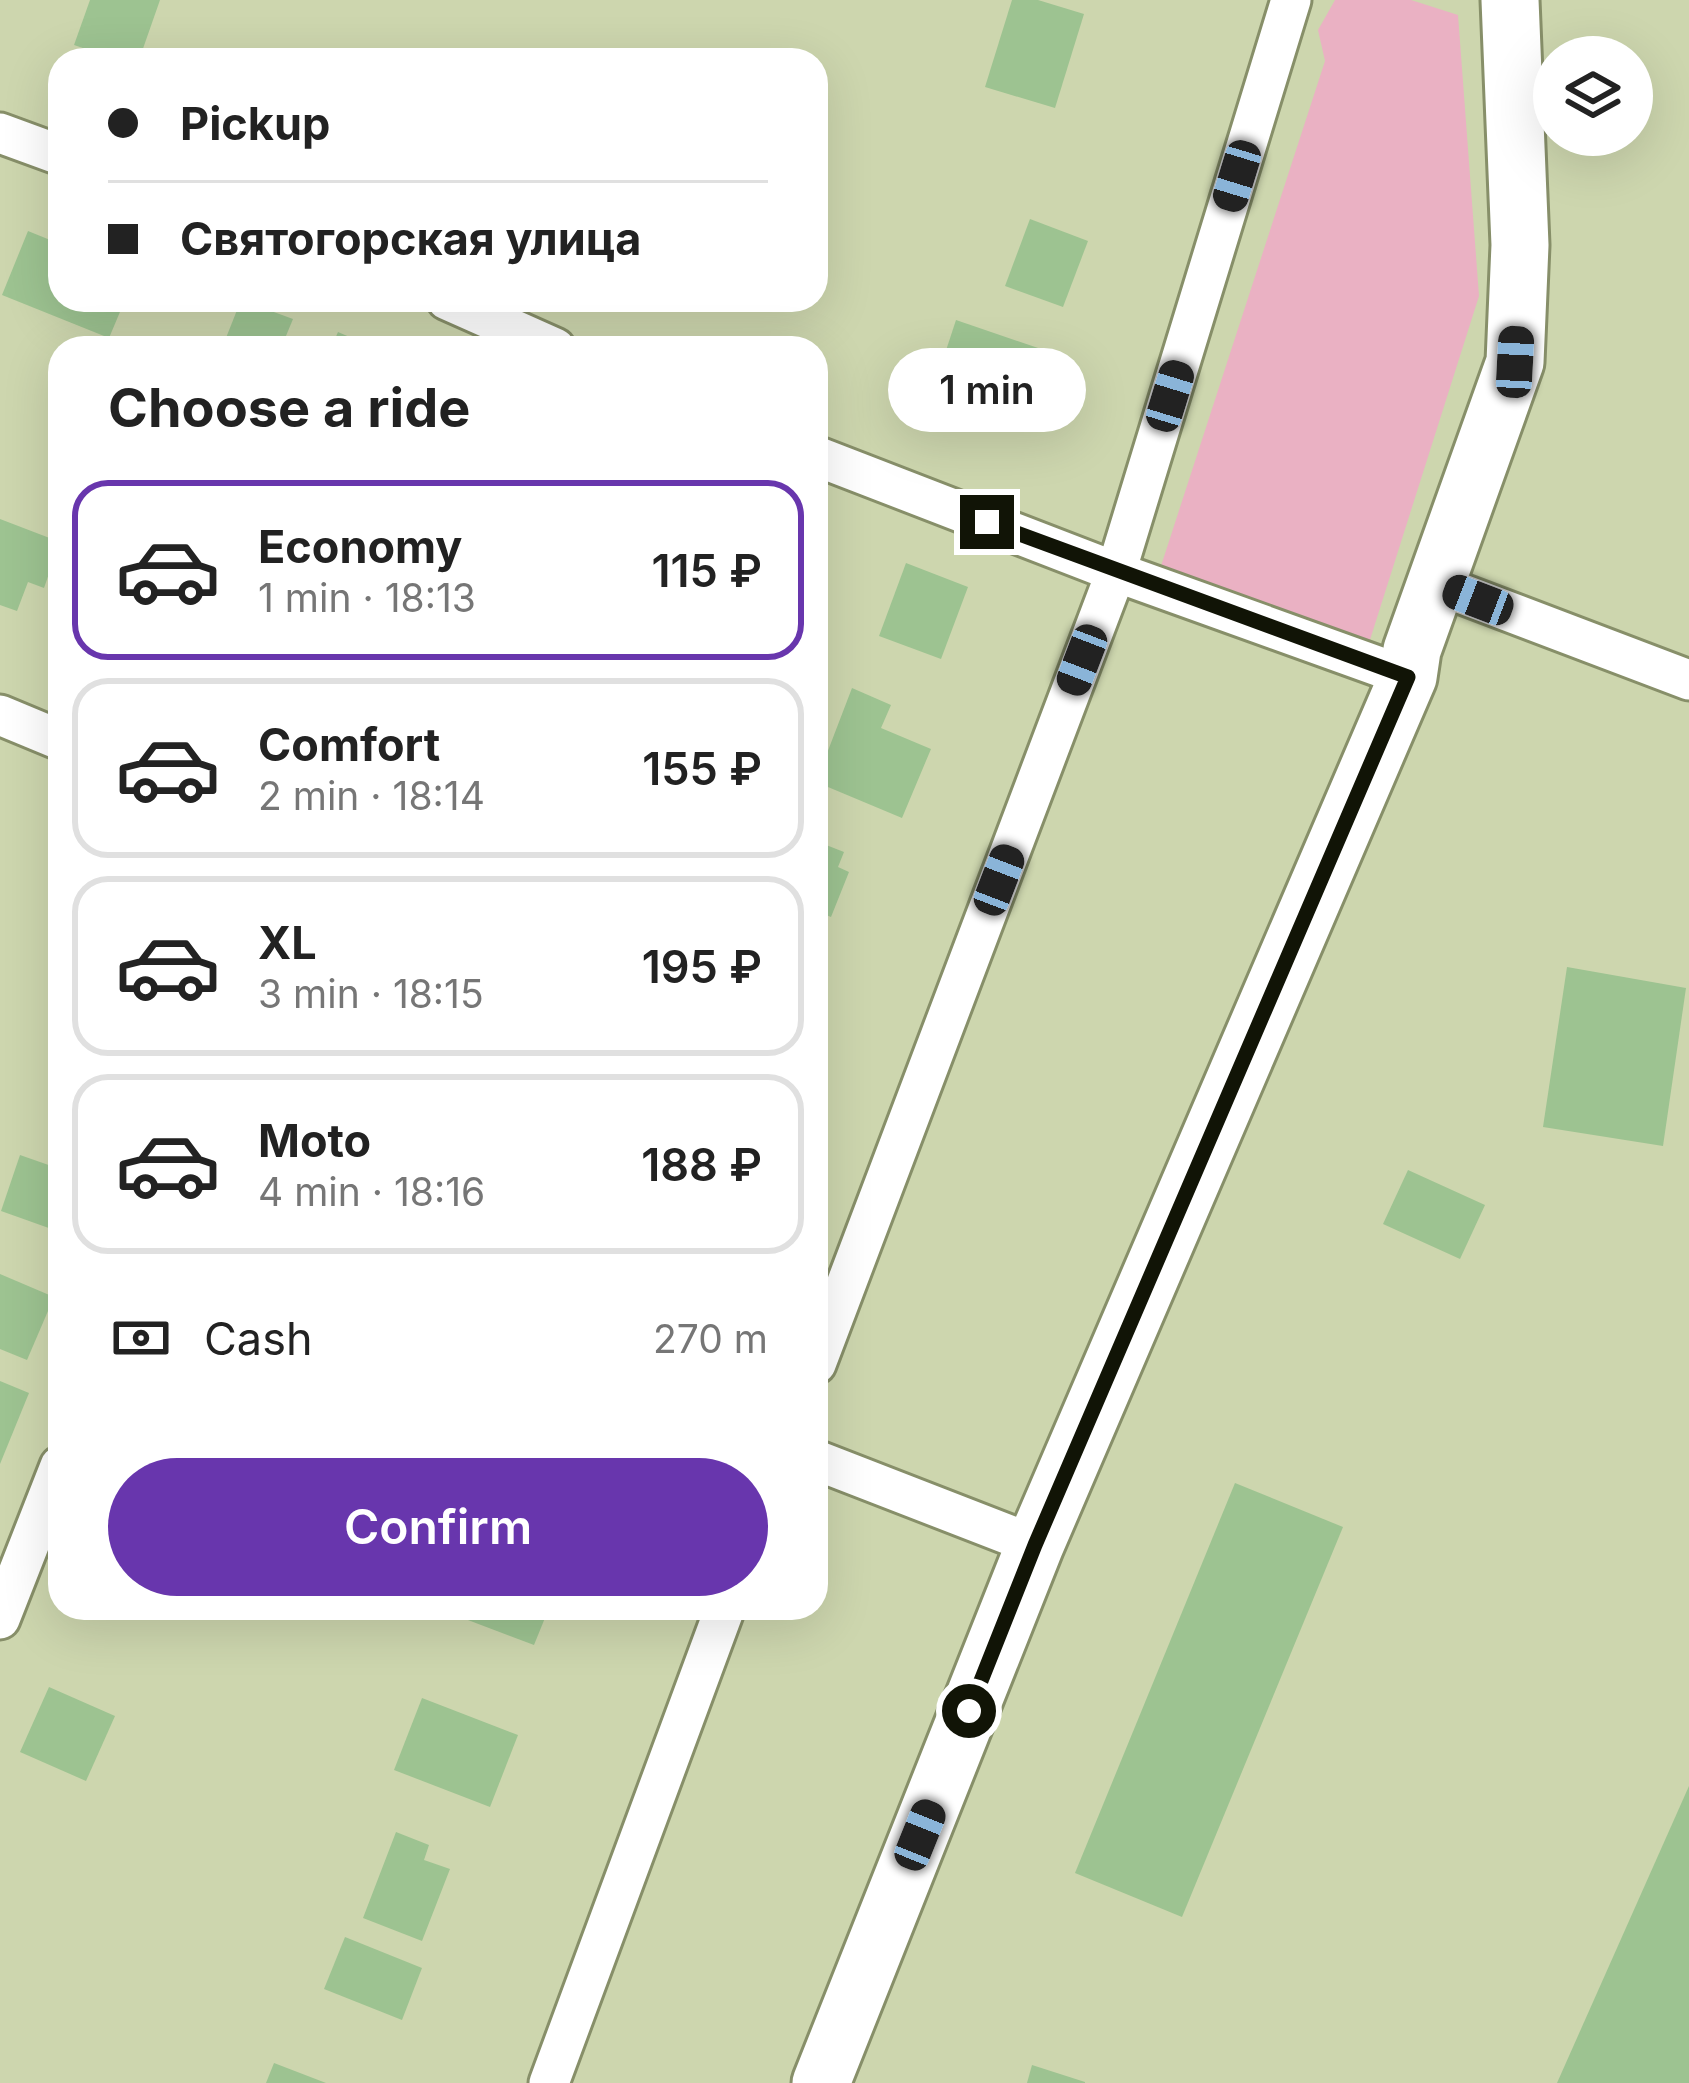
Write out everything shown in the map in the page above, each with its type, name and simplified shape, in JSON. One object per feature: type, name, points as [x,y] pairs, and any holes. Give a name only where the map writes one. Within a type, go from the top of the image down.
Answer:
[{"type":"main road","points":[[821,2083],[1035,1545],[1408,677],[1515,362],[1520,245],[1510,0]]},
{"type":"street","points":[[828,1332],[1116,572],[1291,0]]},
{"type":"street","points":[[0,133],[48,151]]},
{"type":"street","points":[[474,312],[528,336]]},
{"type":"street","points":[[828,461],[1116,572],[1408,677]]},
{"type":"street","points":[[1436,584],[1689,680]]},
{"type":"street","points":[[0,715],[48,735]]},
{"type":"street","points":[[828,1465],[1035,1545]]},
{"type":"street","points":[[0,1618],[48,1496]]},
{"type":"street","points":[[549,2083],[721,1620]]},
{"type":"shaded area","points":[[1335,0],[1411,0],[1458,15],[1479,296],[1368,646],[1160,569],[1325,61],[1318,30]]},
{"type":"building","points":[[90,0],[160,0],[143,48],[74,45]]},
{"type":"building","points":[[1012,0],[1038,0],[1084,14],[1055,108],[985,87]]},
{"type":"building","points":[[1030,219],[1088,241],[1063,307],[1005,286]]},
{"type":"building","points":[[28,231],[48,239],[48,312],[120,312],[110,336],[104,336],[2,295]]},
{"type":"building","points":[[236,312],[274,312],[293,319],[286,336],[227,336]]},
{"type":"building","points":[[956,320],[1044,350],[1018,425],[931,396]]},
{"type":"building","points":[[0,519],[48,537],[48,576],[44,588],[28,582],[17,611],[0,605]]},
{"type":"building","points":[[906,563],[968,587],[941,659],[879,636]]},
{"type":"building","points":[[852,688],[891,705],[881,728],[931,749],[902,818],[828,787],[828,751]]},
{"type":"building","points":[[828,846],[844,852],[838,867],[849,872],[831,917]]},
{"type":"building","points":[[1567,967],[1686,988],[1663,1146],[1543,1127]]},
{"type":"building","points":[[20,1155],[48,1165],[48,1228],[1,1211]]},
{"type":"building","points":[[1408,1170],[1485,1205],[1460,1259],[1383,1224]]},
{"type":"building","points":[[0,1274],[48,1294],[48,1311],[27,1360],[0,1349]]},
{"type":"building","points":[[0,1381],[29,1393],[0,1464]]},
{"type":"building","points":[[1235,1483],[1343,1527],[1182,1917],[1075,1873]]},
{"type":"building","points":[[468,1620],[544,1620],[534,1645]]},
{"type":"building","points":[[49,1687],[115,1716],[86,1781],[20,1752]]},
{"type":"building","points":[[422,1698],[518,1735],[490,1807],[394,1770]]},
{"type":"building","points":[[1689,1786],[1689,2083],[1557,2083]]},
{"type":"building","points":[[396,1832],[429,1845],[424,1860],[450,1869],[422,1941],[363,1918]]},
{"type":"building","points":[[345,1937],[422,1968],[402,2020],[324,1989]]},
{"type":"building","points":[[274,2063],[326,2083],[266,2083]]},
{"type":"building","points":[[1032,2065],[1085,2082],[1085,2083],[1027,2083]]},
{"type":"route","points":[[969,1711],[1035,1545],[1408,677],[987,522]]}]
